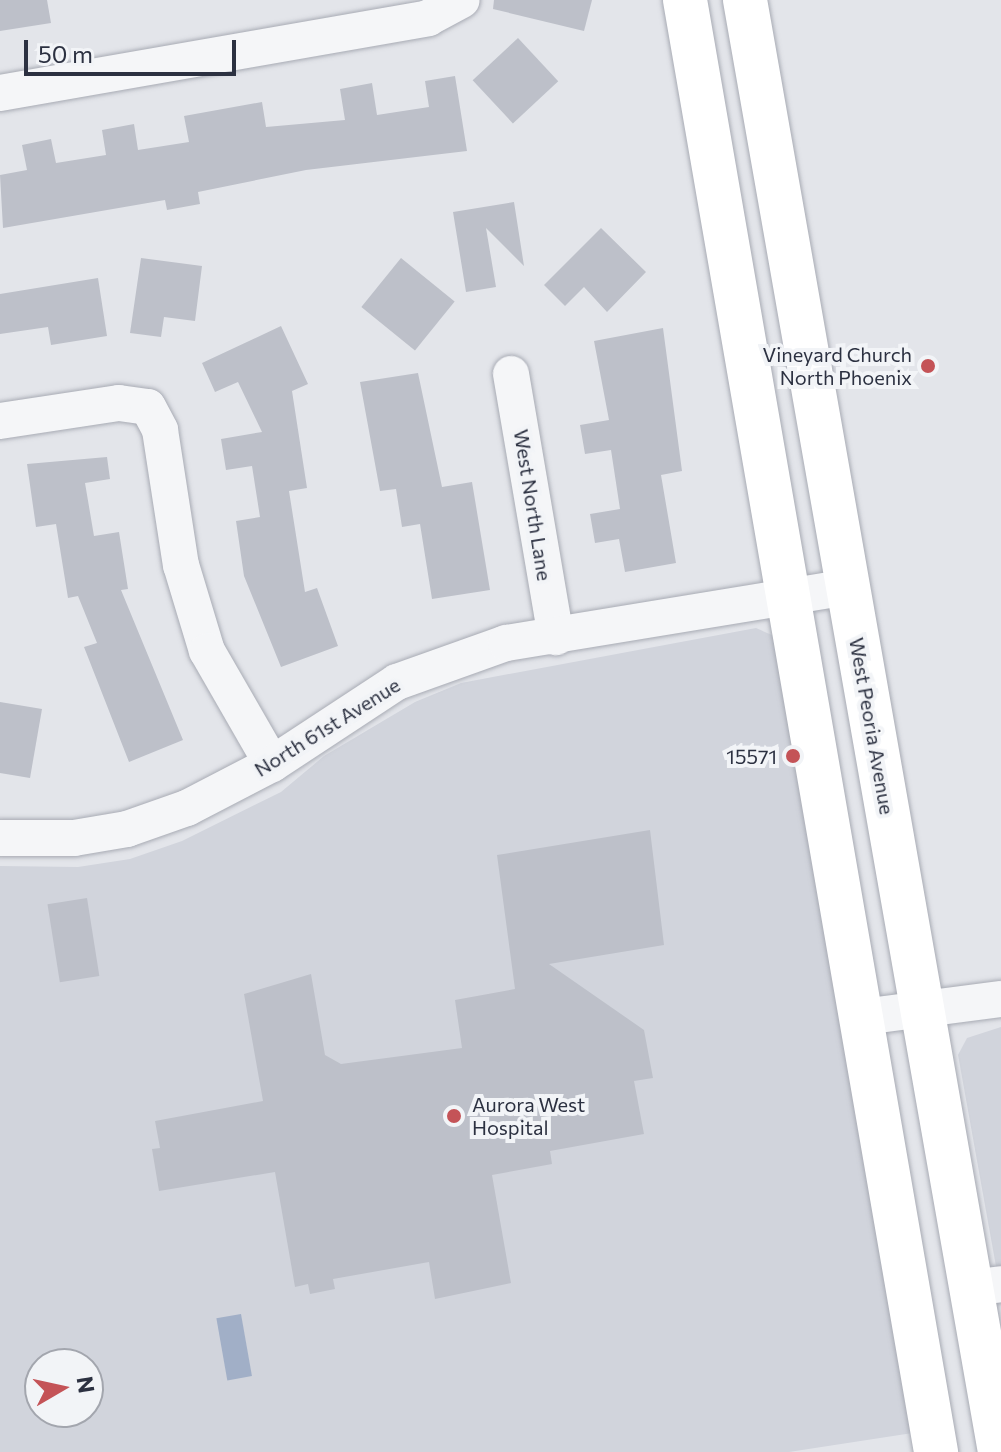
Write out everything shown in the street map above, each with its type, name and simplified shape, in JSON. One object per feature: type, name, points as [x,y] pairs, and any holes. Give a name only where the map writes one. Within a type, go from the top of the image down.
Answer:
[{"type":"main road","points":[[685,0],[936,1452]]},
{"type":"main road","points":[[711,0],[731,116],[769,142]]},
{"type":"main road","name":"West Peoria Avenue","points":[[745,0],[920,1012],[985,1286],[1000,1452]]},
{"type":"street","points":[[0,93],[428,18],[462,0]]},
{"type":"street","name":"West North Lane","points":[[511,374],[556,637]]},
{"type":"street","points":[[0,421],[119,403],[148,407],[160,430],[181,565],[207,651],[272,764]]},
{"type":"street","name":"North 61st Avenue","points":[[0,838],[44,840],[127,829],[187,808],[272,764],[397,682],[506,643],[848,587]]},
{"type":"street","points":[[862,1017],[920,1012],[1001,999]]},
{"type":"shaded area","name":"Aurora West Hospital","points":[[756,628],[774,636],[919,1432],[789,1452],[0,1452],[0,866],[78,867],[130,859],[182,841],[281,792],[324,756],[415,702],[461,683]]},
{"type":"shaded area","points":[[1001,1027],[1001,1294],[958,1055],[967,1038]]},
{"type":"water","points":[[241,1314],[252,1376],[227,1380],[216,1318]]},
{"type":"building","points":[[0,0],[47,0],[51,23],[0,31]]},
{"type":"building","points":[[494,0],[592,0],[584,31],[493,9]]},
{"type":"building","points":[[518,38],[558,81],[513,123],[473,80]]},
{"type":"building","points":[[455,76],[467,151],[306,170],[198,192],[200,204],[167,210],[165,200],[3,228],[0,175],[27,170],[22,145],[51,139],[56,163],[106,155],[102,130],[134,124],[138,150],[189,142],[184,116],[262,102],[266,127],[345,120],[340,89],[372,83],[377,115],[429,107],[425,81]]},
{"type":"building","points":[[514,202],[524,266],[486,228],[496,287],[466,292],[453,212]]},
{"type":"building","points":[[601,228],[646,272],[607,312],[584,287],[565,306],[544,285]]},
{"type":"building","points":[[141,258],[202,266],[195,321],[164,317],[161,337],[130,333]]},
{"type":"building","points":[[401,258],[455,301],[415,350],[361,307]]},
{"type":"building","points":[[98,278],[107,336],[51,345],[48,327],[0,334],[0,294]]},
{"type":"building","points":[[281,326],[308,384],[292,391],[307,488],[289,491],[305,592],[317,588],[338,646],[281,667],[244,576],[236,521],[260,517],[252,466],[226,470],[221,439],[262,432],[238,382],[215,392],[202,363]]},
{"type":"building","points":[[663,328],[682,471],[661,475],[676,563],[625,572],[619,539],[595,543],[590,514],[620,509],[611,450],[585,454],[580,425],[609,420],[594,341]]},
{"type":"building","points":[[418,373],[442,487],[472,482],[490,590],[432,599],[420,524],[402,527],[396,489],[380,491],[360,382]]},
{"type":"building","points":[[107,457],[110,479],[85,483],[94,536],[119,532],[128,589],[121,590],[183,740],[129,762],[84,647],[97,643],[78,596],[68,598],[56,524],[36,527],[27,464]]},
{"type":"building","points":[[0,702],[42,709],[30,778],[0,773]]},
{"type":"building","points":[[650,830],[664,945],[549,964],[644,1030],[653,1078],[634,1081],[644,1134],[550,1151],[552,1164],[492,1175],[511,1283],[435,1299],[429,1262],[333,1279],[335,1289],[310,1294],[308,1284],[295,1287],[275,1172],[159,1191],[152,1149],[160,1148],[155,1121],[263,1101],[244,994],[311,974],[325,1055],[341,1064],[462,1048],[455,1000],[515,989],[497,855]]},
{"type":"building","points":[[87,898],[99,976],[60,982],[47,904]]},
{"type":"place","name":"Vineyard Church North Phoenix","points":[[928,366]]},
{"type":"place","name":"15571","points":[[793,756]]},
{"type":"place","name":"Aurora West Hospital","points":[[454,1116]]}]
